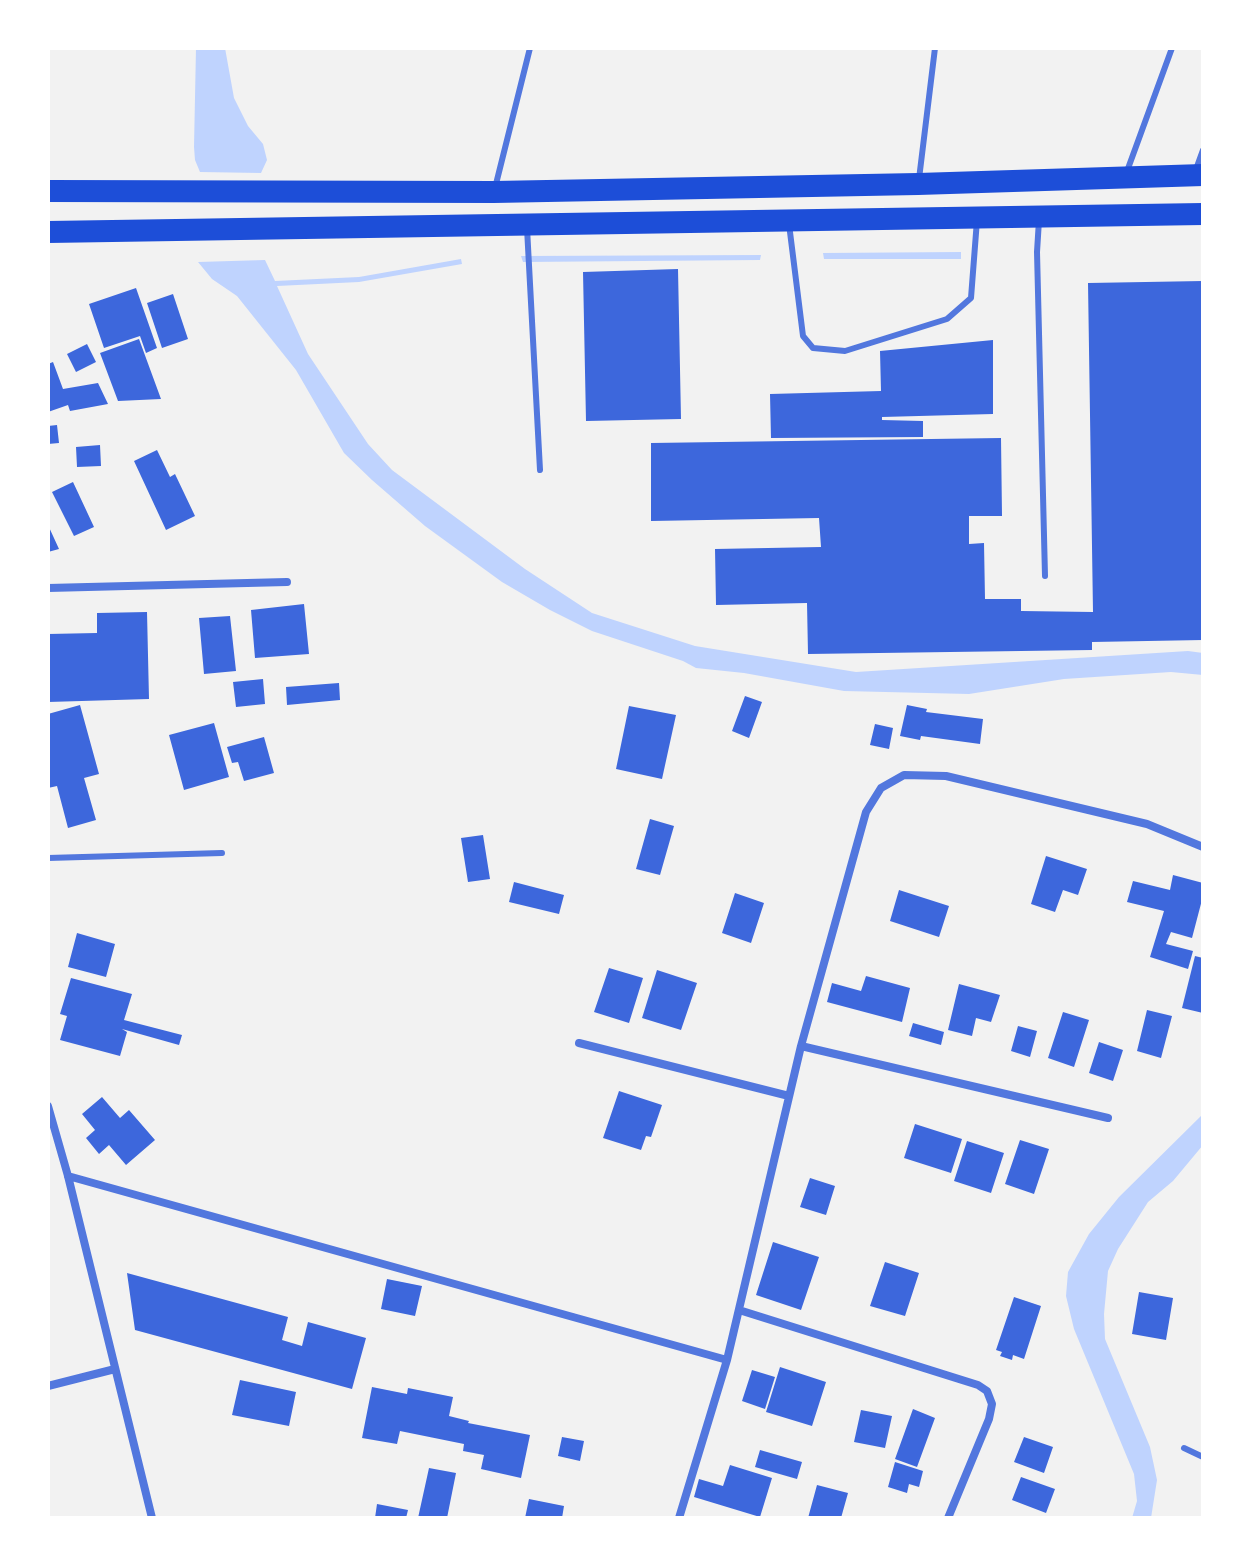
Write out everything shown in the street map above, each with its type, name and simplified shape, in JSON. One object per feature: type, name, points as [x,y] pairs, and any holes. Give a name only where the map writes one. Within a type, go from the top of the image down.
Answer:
[{"type":"highway","points":[[48,191],[494,192],[1198,175]]},
{"type":"highway","points":[[48,232],[1203,214]]},
{"type":"street","points":[[48,588],[287,582]]},
{"type":"street","points":[[679,1518],[727,1360],[801,1046],[866,812],[881,788],[904,775],[946,776],[1147,824],[1203,847]]},
{"type":"street","points":[[579,1043],[789,1096]]},
{"type":"street","points":[[801,1046],[1108,1118]]},
{"type":"street","points":[[48,1106],[152,1518]]},
{"type":"street","points":[[68,1176],[727,1360]]},
{"type":"street","points":[[739,1310],[978,1385],[987,1391],[992,1404],[989,1419],[948,1518]]},
{"type":"street","points":[[48,1386],[115,1369]]},
{"type":"lane","points":[[494,192],[530,48]]},
{"type":"lane","points":[[918,184],[935,48]]},
{"type":"lane","points":[[1124,177],[1172,48]]},
{"type":"lane","points":[[1198,175],[1203,150]]},
{"type":"lane","points":[[1039,217],[1037,252],[1045,576]]},
{"type":"lane","points":[[789,221],[803,336],[813,348],[845,351],[947,319],[971,298],[978,218]]},
{"type":"lane","points":[[526,225],[540,470]]},
{"type":"lane","points":[[48,858],[222,853]]},
{"type":"lane","points":[[1184,1448],[1203,1457]]},
{"type":"water","points":[[196,48],[225,48],[234,98],[248,126],[263,144],[267,160],[261,173],[200,172],[194,147]]},
{"type":"water","points":[[961,252],[961,259],[824,259],[823,253]]},
{"type":"water","points":[[761,255],[760,260],[523,262],[521,256]]},
{"type":"water","points":[[461,259],[462,264],[359,282],[277,286],[308,354],[368,444],[392,470],[525,569],[592,613],[695,646],[856,672],[1188,651],[1203,653],[1203,675],[1171,672],[1064,679],[969,694],[844,691],[744,673],[696,668],[592,631],[502,582],[425,526],[372,480],[344,453],[296,370],[237,296],[212,279],[198,262],[265,260],[275,281],[359,277]]},
{"type":"water","points":[[1203,1114],[1203,1145],[1173,1181],[1148,1202],[1108,1271],[1105,1339],[1150,1447],[1157,1480],[1151,1518],[1132,1518],[1137,1501],[1134,1474],[1074,1329],[1066,1296],[1068,1272],[1089,1234],[1119,1197]]},
{"type":"building","points":[[678,269],[681,419],[586,421],[583,272]]},
{"type":"building","points":[[1203,281],[1203,640],[1092,642],[1092,650],[808,654],[807,603],[716,605],[715,549],[821,547],[819,518],[651,521],[651,443],[1001,438],[1002,516],[969,516],[969,544],[984,543],[985,599],[1021,599],[1021,611],[1093,612],[1088,283]]},
{"type":"building","points":[[136,288],[157,348],[146,353],[140,336],[104,348],[89,304]]},
{"type":"building","points":[[173,294],[188,339],[162,348],[147,303]]},
{"type":"building","points":[[139,339],[161,399],[118,401],[100,353]]},
{"type":"building","points":[[993,340],[993,414],[882,417],[882,420],[923,421],[923,437],[771,438],[770,394],[881,391],[880,351]]},
{"type":"building","points":[[87,344],[96,362],[76,372],[67,354]]},
{"type":"building","points":[[53,362],[63,389],[98,383],[108,404],[70,411],[68,405],[48,412],[48,364]]},
{"type":"building","points":[[57,425],[59,443],[48,444],[48,426]]},
{"type":"building","points":[[100,445],[101,466],[77,467],[76,447]]},
{"type":"building","points":[[157,450],[170,477],[175,474],[195,516],[166,530],[134,461]]},
{"type":"building","points":[[73,482],[94,527],[74,536],[52,492]]},
{"type":"building","points":[[48,525],[59,549],[48,552]]},
{"type":"building","points":[[304,604],[309,654],[255,658],[251,610]]},
{"type":"building","points":[[147,612],[149,699],[48,702],[48,634],[97,633],[97,613]]},
{"type":"building","points":[[230,616],[236,671],[204,674],[199,618]]},
{"type":"building","points":[[263,679],[265,704],[236,707],[233,682]]},
{"type":"building","points":[[339,683],[340,700],[287,705],[286,687]]},
{"type":"building","points":[[745,696],[762,702],[749,738],[732,731]]},
{"type":"building","points":[[80,705],[99,774],[84,778],[96,820],[68,828],[57,786],[48,788],[48,714]]},
{"type":"building","points":[[907,705],[927,709],[926,712],[983,719],[980,744],[900,736]]},
{"type":"building","points":[[629,706],[676,715],[662,779],[616,769]]},
{"type":"building","points":[[214,723],[229,777],[184,790],[169,735]]},
{"type":"building","points":[[875,724],[893,728],[889,749],[870,745]]},
{"type":"building","points":[[264,737],[274,773],[244,781],[238,762],[232,763],[227,747]]},
{"type":"building","points":[[650,819],[674,826],[660,875],[636,869]]},
{"type":"building","points":[[483,835],[490,879],[468,882],[461,838]]},
{"type":"building","points":[[1046,856],[1087,869],[1078,895],[1063,890],[1055,912],[1031,904]]},
{"type":"building","points":[[1173,875],[1203,883],[1203,896],[1192,938],[1171,932],[1166,944],[1193,951],[1188,969],[1150,957],[1164,911],[1127,902],[1133,881],[1170,890]]},
{"type":"building","points":[[514,882],[564,895],[559,914],[509,902]]},
{"type":"building","points":[[899,890],[949,906],[939,937],[890,921]]},
{"type":"building","points":[[735,893],[764,903],[751,943],[722,933]]},
{"type":"building","points":[[77,933],[115,944],[106,977],[68,967]]},
{"type":"building","points":[[1195,956],[1203,958],[1203,1013],[1182,1008]]},
{"type":"building","points":[[609,968],[643,978],[629,1023],[594,1012]]},
{"type":"building","points":[[657,970],[697,983],[681,1030],[642,1018]]},
{"type":"building","points":[[866,976],[910,988],[902,1022],[827,1002],[832,983],[861,991]]},
{"type":"building","points":[[71,978],[132,994],[124,1020],[182,1035],[179,1045],[122,1029],[127,1032],[120,1056],[60,1040],[67,1016],[60,1014]]},
{"type":"building","points":[[959,984],[1000,995],[991,1022],[976,1018],[972,1036],[948,1030]]},
{"type":"building","points":[[1147,1010],[1172,1016],[1161,1058],[1137,1051]]},
{"type":"building","points":[[1063,1012],[1089,1020],[1074,1067],[1048,1058]]},
{"type":"building","points":[[913,1023],[944,1032],[941,1045],[909,1036]]},
{"type":"building","points":[[1018,1026],[1037,1031],[1030,1057],[1011,1051]]},
{"type":"building","points":[[1099,1042],[1123,1050],[1113,1081],[1089,1073]]},
{"type":"building","points":[[619,1091],[662,1105],[651,1137],[646,1136],[641,1150],[603,1138]]},
{"type":"building","points":[[102,1097],[120,1118],[129,1110],[155,1140],[126,1165],[109,1145],[99,1154],[86,1138],[95,1130],[82,1114]]},
{"type":"building","points":[[915,1124],[962,1139],[951,1173],[904,1158]]},
{"type":"building","points":[[1020,1140],[1049,1149],[1034,1194],[1005,1184]]},
{"type":"building","points":[[967,1141],[1004,1153],[991,1193],[954,1181]]},
{"type":"building","points":[[810,1178],[835,1186],[826,1215],[800,1207]]},
{"type":"building","points":[[773,1242],[819,1257],[801,1310],[756,1295]]},
{"type":"building","points":[[885,1262],[919,1273],[905,1316],[870,1306]]},
{"type":"building","points":[[127,1273],[288,1317],[282,1340],[302,1346],[308,1322],[366,1338],[352,1389],[135,1330]]},
{"type":"building","points":[[387,1279],[422,1286],[415,1316],[381,1309]]},
{"type":"building","points":[[1139,1292],[1173,1298],[1166,1340],[1132,1334]]},
{"type":"building","points":[[1014,1297],[1041,1306],[1024,1359],[1013,1355],[1012,1360],[1000,1356],[1002,1352],[996,1350]]},
{"type":"building","points":[[780,1367],[826,1382],[812,1426],[766,1412]]},
{"type":"building","points":[[752,1370],[775,1377],[765,1409],[742,1401]]},
{"type":"building","points":[[240,1380],[296,1392],[289,1426],[232,1415]]},
{"type":"building","points":[[372,1387],[407,1394],[408,1388],[453,1397],[449,1416],[468,1423],[530,1435],[521,1478],[481,1469],[484,1455],[463,1451],[464,1444],[400,1431],[397,1444],[362,1438]]},
{"type":"building","points":[[913,1409],[935,1418],[917,1467],[895,1459]]},
{"type":"building","points":[[861,1410],[892,1416],[885,1448],[854,1442]]},
{"type":"building","points":[[562,1437],[584,1441],[580,1461],[558,1456]]},
{"type":"building","points":[[1024,1437],[1053,1447],[1044,1473],[1014,1462]]},
{"type":"building","points":[[760,1450],[802,1462],[797,1479],[755,1467]]},
{"type":"building","points":[[895,1462],[923,1471],[919,1487],[909,1484],[907,1493],[888,1487]]},
{"type":"building","points":[[730,1465],[772,1478],[760,1517],[694,1497],[699,1479],[723,1486]]},
{"type":"building","points":[[429,1468],[456,1473],[447,1518],[418,1518]]},
{"type":"building","points":[[1021,1477],[1055,1489],[1046,1513],[1012,1500]]},
{"type":"building","points":[[817,1485],[848,1493],[841,1518],[808,1518]]},
{"type":"building","points":[[529,1499],[564,1506],[562,1518],[525,1518]]},
{"type":"building","points":[[377,1504],[408,1510],[406,1518],[375,1518]]}]
